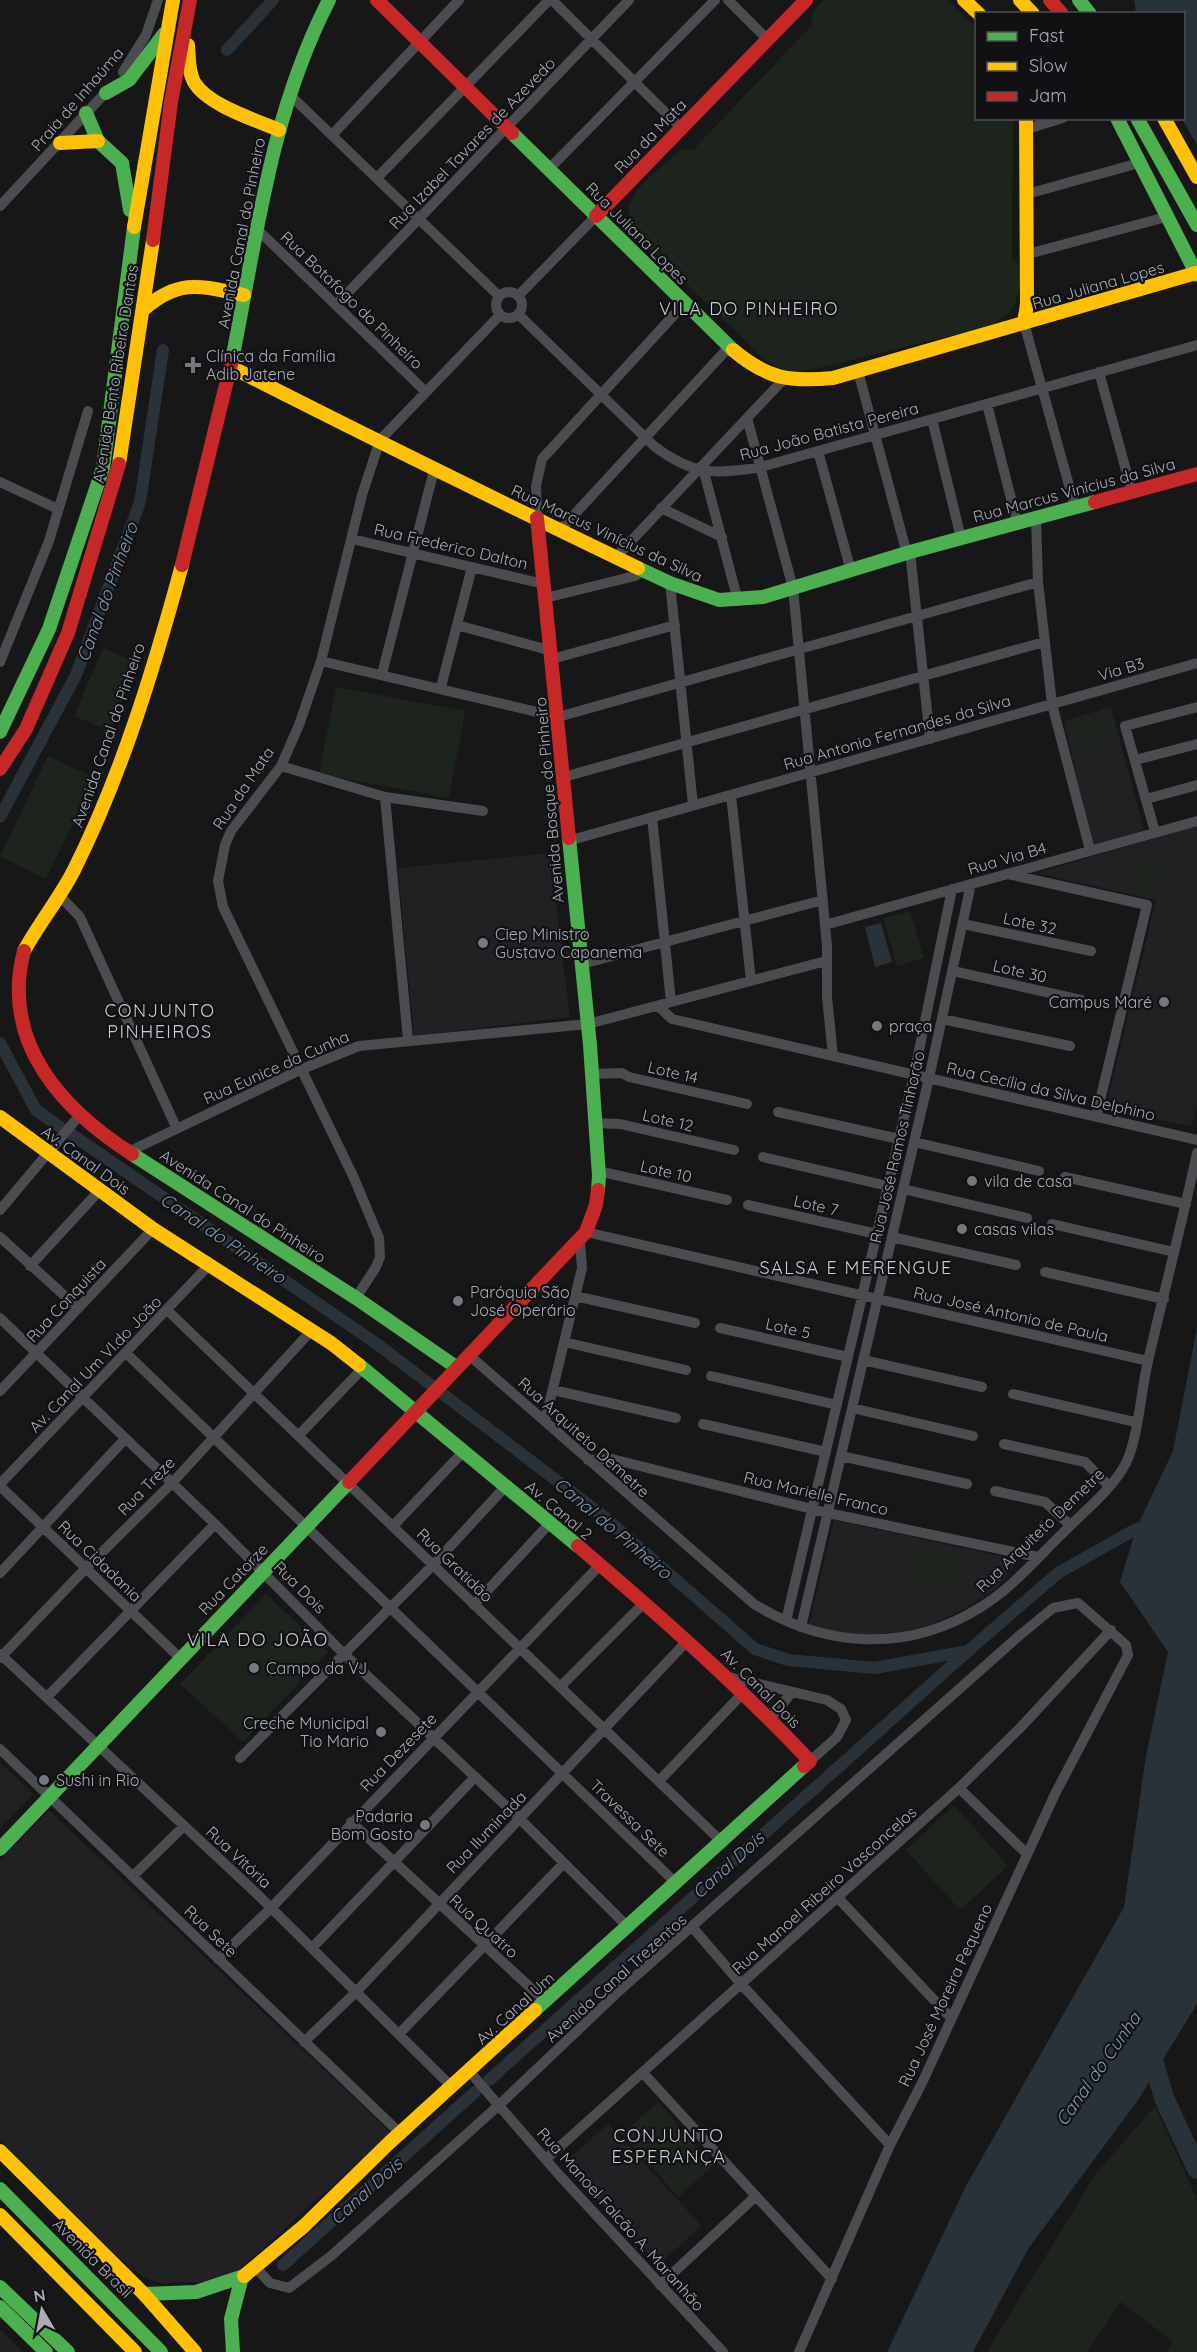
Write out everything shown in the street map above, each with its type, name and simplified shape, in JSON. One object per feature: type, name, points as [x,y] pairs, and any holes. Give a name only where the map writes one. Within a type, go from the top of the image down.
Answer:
[{"type":"main road","name":"Avenida Bento Ribeiro Dantas","points":[[0,732],[49,629],[103,468],[132,237],[172,0]]},
{"type":"main road","name":"Avenida Bento Ribeiro Dantas","points":[[0,769],[26,729],[75,615],[120,467],[144,309],[171,102],[190,0]]},
{"type":"main road","name":"Avenida Canal do Pinheiro","points":[[329,0],[309,39],[279,130],[231,367],[185,560],[120,760],[86,846],[60,896],[23,952],[13,988],[13,1009],[19,1044],[27,1061],[54,1094],[79,1116],[128,1152],[356,1298],[456,1367]]},
{"type":"main road","name":"Rua Juliana Lopes","points":[[377,0],[729,347],[750,364],[782,381],[833,378],[1196,274]]},
{"type":"main road","name":"Rua da Mata","points":[[596,216],[806,0]]},
{"type":"main road","points":[[964,0],[977,12]]},
{"type":"main road","points":[[1020,0],[1032,12]]},
{"type":"main road","points":[[1050,0],[1060,12]]},
{"type":"main road","points":[[1079,0],[1088,12]]},
{"type":"main road","points":[[186,15],[189,66],[195,83],[204,95],[279,130]]},
{"type":"main road","points":[[106,93],[129,80],[165,32]]},
{"type":"main road","points":[[86,113],[98,141],[122,163],[132,237]]},
{"type":"main road","points":[[1118,120],[1196,274]]},
{"type":"main road","points":[[1138,120],[1197,225]]},
{"type":"main road","points":[[1165,120],[1197,177]]},
{"type":"main road","points":[[1024,323],[1027,304],[1028,254],[1027,124]]},
{"type":"main road","points":[[60,144],[98,141]]},
{"type":"main road","points":[[144,309],[160,293],[177,286],[194,286],[244,295]]},
{"type":"main road","name":"Rua Marcus Vinícius da Silva","points":[[231,367],[355,431],[380,440],[434,470],[670,583],[700,596],[738,601],[793,588],[1017,522],[1197,474]]},
{"type":"main road","name":"Avenida Bosque do Pinheiro","points":[[441,1384],[583,1236],[596,1205],[598,1170],[588,1024],[537,518]]},
{"type":"main road","name":"Av. Canal Dois","points":[[0,1117],[48,1155],[153,1229],[210,1264],[363,1368],[417,1411]]},
{"type":"main road","name":"Rua Catorze","points":[[0,1849],[441,1384]]},
{"type":"main road","points":[[417,1411],[463,1452]]},
{"type":"main road","name":"Av. Canal 2","points":[[463,1452],[688,1640]]},
{"type":"main road","name":"Av. Canal Dois","points":[[688,1640],[744,1692],[810,1761]]},
{"type":"main road","name":"Av. Canal Um","points":[[242,2277],[304,2226],[469,2071],[629,1928],[810,1761]]},
{"type":"main road","points":[[0,2151],[144,2294],[195,2352]]},
{"type":"main road","name":"Avenida Brasil","points":[[0,2189],[161,2352]]},
{"type":"main road","points":[[0,2196],[41,2255]]},
{"type":"main road","points":[[0,2215],[135,2352]]},
{"type":"main road","points":[[144,2294],[196,2292],[242,2277]]},
{"type":"main road","points":[[233,2352],[231,2319],[242,2277]]},
{"type":"main road","points":[[0,2287],[68,2352]]},
{"type":"main road","points":[[0,2307],[46,2352]]},
{"type":"street","name":"Praia de Inhaúma","points":[[0,206],[106,93],[138,51],[158,0]]},
{"type":"street","points":[[332,135],[459,0]]},
{"type":"street","points":[[377,178],[550,0],[681,128]]},
{"type":"street","name":"Rua Izabel Tavares de Azevedo","points":[[336,305],[508,129],[629,0]]},
{"type":"street","points":[[549,169],[715,0]]},
{"type":"street","points":[[728,0],[768,40]]},
{"type":"street","points":[[290,95],[499,296]]},
{"type":"street","points":[[1027,124],[1052,120]]},
{"type":"street","points":[[1027,194],[1138,163]]},
{"type":"street","name":"Rua da Mata","points":[[518,296],[596,216]]},
{"type":"street","points":[[1028,254],[1166,217]]},
{"type":"street","name":"Rua Botafogo do Pinheiro","points":[[258,230],[426,392]]},
{"type":"street","points":[[511,292],[518,296],[522,307],[518,314],[511,318],[500,315],[496,308],[499,296],[511,292]]},
{"type":"street","name":"Avenida Bosque do Pinheiro","points":[[537,518],[536,486],[542,459],[684,303]]},
{"type":"street","name":"Rua João Batista Pereira","points":[[518,314],[646,438],[667,456],[700,471],[732,472],[761,467],[1197,345]]},
{"type":"street","name":"Rua da Mata","points":[[356,1298],[376,1267],[380,1257],[380,1243],[354,1178],[234,932],[219,893],[220,863],[231,831],[281,766],[299,725],[321,661],[380,440],[500,315]]},
{"type":"street","points":[[1024,323],[1044,388],[1075,507]]},
{"type":"street","points":[[560,530],[729,347]]},
{"type":"street","points":[[858,371],[908,553],[930,739]]},
{"type":"street","points":[[1099,372],[1132,492]]},
{"type":"street","points":[[616,557],[700,471],[782,381]]},
{"type":"street","points":[[987,404],[1017,522]]},
{"type":"street","points":[[0,662],[45,551],[88,411]]},
{"type":"street","points":[[747,418],[793,588],[823,900],[826,997],[833,1056]]},
{"type":"street","points":[[932,419],[961,538]]},
{"type":"street","points":[[818,451],[851,571]]},
{"type":"street","points":[[382,674],[415,553],[434,470]]},
{"type":"street","points":[[700,471],[722,537],[738,601]]},
{"type":"street","points":[[0,482],[58,509]]},
{"type":"street","points":[[662,508],[722,537]]},
{"type":"street","points":[[1036,517],[1038,582],[1052,704],[1090,850]]},
{"type":"street","name":"Rua Frederico Dalton","points":[[352,538],[544,584]]},
{"type":"street","points":[[441,687],[472,567]]},
{"type":"street","points":[[545,598],[636,576],[644,570]]},
{"type":"street","points":[[321,661],[441,687],[558,717],[917,618],[1038,582]]},
{"type":"street","points":[[670,583],[693,805]]},
{"type":"street","points":[[457,625],[552,655],[675,625]]},
{"type":"street","points":[[564,777],[1044,642]]},
{"type":"street","name":"Via B3","points":[[1052,704],[1197,663]]},
{"type":"street","name":"Rua Antonio Fernandes da Silva","points":[[568,841],[1052,704]]},
{"type":"street","points":[[1155,832],[1125,726],[1197,707]]},
{"type":"street","points":[[1135,760],[1197,744]]},
{"type":"street","points":[[281,766],[385,797],[483,811]]},
{"type":"street","points":[[1146,799],[1197,785]]},
{"type":"street","points":[[731,795],[751,981]]},
{"type":"street","points":[[385,797],[408,1040]]},
{"type":"street","points":[[652,817],[670,1002]]},
{"type":"street","name":"Rua Via B4","points":[[825,925],[1197,821]]},
{"type":"street","points":[[1007,874],[1147,905],[1096,1117]]},
{"type":"street","name":"Rua José Ramos Tinhorão","points":[[801,1627],[929,1078],[970,884]]},
{"type":"street","name":"Rua José Ramos Tinhorão","points":[[786,1622],[914,1075],[952,889]]},
{"type":"street","points":[[60,896],[80,917],[176,1128]]},
{"type":"street","points":[[582,964],[823,900]]},
{"type":"street","name":"Lote 32","points":[[963,924],[1091,951]]},
{"type":"street","name":"Rua Eunice da Cunha","points":[[128,1152],[302,1069],[359,1046],[588,1024],[826,961]]},
{"type":"street","name":"Lote 30","points":[[952,971],[1081,1000]]},
{"type":"street","name":"Rua Cecília da Silva Delphino","points":[[658,1006],[672,1019],[1197,1140]]},
{"type":"street","points":[[942,1019],[1070,1046]]},
{"type":"street","name":"Lote 14","points":[[592,1074],[622,1073],[629,1077],[747,1104]]},
{"type":"street","points":[[778,1112],[899,1139]]},
{"type":"street","points":[[0,1210],[79,1116]]},
{"type":"street","name":"Lote 12","points":[[595,1123],[620,1124],[734,1150]]},
{"type":"street","points":[[914,1142],[1039,1171]]},
{"type":"street","name":"Rua Arquiteto Demetre","points":[[470,1356],[754,1604],[786,1622],[848,1639],[877,1641],[926,1633],[982,1607],[1038,1557],[1109,1486],[1125,1465],[1131,1450],[1148,1361],[1197,1153]]},
{"type":"street","points":[[763,1157],[888,1186]]},
{"type":"street","name":"Lote 10","points":[[598,1170],[727,1200]]},
{"type":"street","points":[[1065,1177],[1186,1204]]},
{"type":"street","points":[[903,1189],[1028,1218]]},
{"type":"street","points":[[30,1266],[99,1191]]},
{"type":"street","name":"Lote 7","points":[[748,1204],[877,1234]]},
{"type":"street","points":[[1052,1224],[1174,1252]]},
{"type":"street","name":"Rua Conquista","points":[[0,1391],[153,1229]]},
{"type":"street","points":[[545,1420],[582,1268],[583,1236]]},
{"type":"street","name":"Rua José Antonio de Paula","points":[[583,1236],[877,1299],[1148,1361]]},
{"type":"street","points":[[0,1237],[78,1308]]},
{"type":"street","points":[[892,1237],[1016,1265]]},
{"type":"street","name":"Av. Canal Um Vl.do João","points":[[0,1485],[210,1264]]},
{"type":"street","points":[[1045,1272],[1164,1299]]},
{"type":"street","points":[[575,1296],[695,1323]]},
{"type":"street","name":"Rua Gratidão","points":[[167,1310],[722,1842]]},
{"type":"street","name":"Rua Dois","points":[[0,1318],[215,1524],[344,1654],[520,1819],[629,1928]]},
{"type":"street","name":"Lote 5","points":[[720,1328],[848,1357]]},
{"type":"street","name":"Rua Treze","points":[[1,1656],[172,1483],[310,1332]]},
{"type":"street","points":[[564,1342],[686,1370]]},
{"type":"street","name":"Travessa Sete","points":[[126,1353],[677,1884]]},
{"type":"street","points":[[863,1360],[982,1387]]},
{"type":"street","points":[[299,1436],[363,1368]]},
{"type":"street","points":[[711,1376],[837,1405]]},
{"type":"street","points":[[552,1390],[675,1418]]},
{"type":"street","points":[[1012,1394],[1135,1422]]},
{"type":"street","points":[[852,1408],[973,1436]]},
{"type":"street","points":[[703,1424],[826,1452]]},
{"type":"street","points":[[0,1573],[125,1439]]},
{"type":"street","points":[[1004,1444],[1085,1462],[1109,1486]]},
{"type":"street","points":[[393,1526],[463,1452]]},
{"type":"street","points":[[841,1456],[967,1484]]},
{"type":"street","name":"Rua Marielle Franco","points":[[588,1460],[612,1459],[828,1513],[1038,1557]]},
{"type":"street","name":"Rua Cidadania","points":[[0,1485],[180,1658]]},
{"type":"street","points":[[240,1758],[433,1565],[505,1487]]},
{"type":"street","points":[[995,1491],[1045,1502],[1070,1525]]},
{"type":"street","points":[[474,1605],[550,1523]]},
{"type":"street","points":[[47,1697],[215,1524]]},
{"type":"street","name":"Rua Dezesete","points":[[218,1959],[271,1908],[599,1566]]},
{"type":"street","points":[[561,1686],[644,1603]]},
{"type":"street","name":"Avenida Canal Trezentos","points":[[254,2266],[270,2283],[289,2288],[331,2256],[498,2106],[619,1991],[1053,1608],[1070,1603],[1081,1603],[1126,1645],[1128,1655]]},
{"type":"street","name":"Rua Manoel Ribeiro Vasconcelos","points":[[546,2159],[959,1788],[1111,1630]]},
{"type":"street","name":"Rua Iluminada","points":[[304,2042],[356,1992],[688,1640]]},
{"type":"street","name":"Rua José Moreira Pequeno","points":[[799,2352],[890,2145],[922,2082],[1055,1794],[1128,1655]]},
{"type":"street","name":"Rua Vitória","points":[[1,1656],[271,1908],[452,2087]]},
{"type":"street","points":[[726,1676],[827,1700],[845,1714],[846,1720],[837,1737],[810,1761]]},
{"type":"street","points":[[659,1781],[744,1692]]},
{"type":"street","points":[[770,1719],[792,1692]]},
{"type":"street","name":"Rua Sete","points":[[0,1749],[402,2134]]},
{"type":"street","points":[[312,1948],[475,1777]]},
{"type":"street","points":[[959,1788],[1027,1854]]},
{"type":"street","name":"Rua Quatro","points":[[351,1822],[546,2002]]},
{"type":"street","points":[[133,1876],[184,1826]]},
{"type":"street","points":[[399,2034],[564,1863]]},
{"type":"street","points":[[838,1898],[951,2018]]},
{"type":"street","points":[[693,1928],[741,1984],[890,2145]]},
{"type":"street","name":"Rua Manoel Falcão A. Maranhão","points":[[469,2071],[498,2106],[723,2352]]},
{"type":"street","points":[[643,2073],[832,2279]]},
{"type":"street","points":[[660,2285],[756,2196]]},
{"type":"shaded area","points":[[824,0],[948,0],[975,27],[975,120],[1013,120],[1012,258],[1021,268],[1017,296],[1010,311],[987,327],[814,369],[790,372],[768,363],[641,240],[630,222],[629,209],[632,198],[647,180],[682,149],[693,150],[812,25],[813,11]]},
{"type":"shaded area","points":[[103,648],[138,663],[110,731],[74,716]]},
{"type":"shaded area","points":[[336,687],[465,711],[449,798],[319,774]]},
{"type":"shaded area","points":[[1111,707],[1144,830],[1093,846],[1064,721]]},
{"type":"shaded area","points":[[1107,712],[1115,737],[1075,749],[1067,723]]},
{"type":"shaded area","points":[[48,756],[95,778],[46,879],[0,856]]},
{"type":"shaded area","name":"Campus Maré","points":[[1197,826],[1197,1105],[1192,1126],[1105,1110],[1156,900],[1037,873]]},
{"type":"shaded area","name":"Ciep Ministro Gustavo Capanema","points":[[550,853],[570,1017],[414,1036],[398,868]]},
{"type":"shaded area","points":[[1141,860],[1161,864],[1154,895],[1134,891]]},
{"type":"shaded area","points":[[910,911],[924,958],[897,966],[883,918]]},
{"type":"shaded area","points":[[834,1520],[1019,1560],[997,1588],[968,1607],[932,1624],[903,1632],[864,1635],[823,1630],[809,1624]]},
{"type":"shaded area","points":[[916,1546],[968,1559],[961,1592],[908,1579]]},
{"type":"shaded area","name":"Campo da VJ","points":[[266,1594],[328,1652],[243,1742],[180,1684]]},
{"type":"shaded area","points":[[0,1762],[33,1794],[0,1829]]},
{"type":"shaded area","points":[[954,1805],[1008,1866],[960,1910],[906,1850]]},
{"type":"shaded area","points":[[49,1810],[391,2133],[238,2271],[211,2282],[160,2283],[144,2278],[112,2252],[0,2140],[0,1860]]},
{"type":"shaded area","points":[[658,2102],[714,2165],[678,2197],[622,2134]]},
{"type":"shaded area","points":[[1155,2106],[1197,2199],[1197,2352],[1167,2352],[1173,2342],[1121,2302],[1087,2352],[987,2352],[1095,2175]]},
{"type":"shaded area","points":[[608,2124],[702,2226],[658,2265],[564,2163]]},
{"type":"shaded area","points":[[0,2329],[23,2352],[0,2352]]},
{"type":"water","points":[[1134,0],[1197,0],[1197,145],[1183,120],[1185,120],[1185,12],[1136,12]]},
{"type":"water","points":[[881,923],[892,962],[875,967],[865,927]]},
{"type":"water","name":"Canal do Cunha","points":[[1197,1328],[1197,2004],[1138,2100],[1028,2249],[973,2352],[887,2352],[966,2186],[1124,1907],[1146,1756],[1168,1652],[1120,1582],[1136,1529],[1173,1451]]},
{"type":"waterway","name":"Canal do Pinheiro","points":[[227,50],[273,0]]},
{"type":"waterway","name":"Canal do Pinheiro","points":[[0,817],[76,675],[140,502],[163,350]]},
{"type":"waterway","name":"Canal do Pinheiro","points":[[0,1043],[36,1110],[64,1130]]},
{"type":"waterway","name":"Canal do Pinheiro","points":[[68,1132],[377,1344],[602,1515],[755,1649],[788,1660],[875,1668],[968,1651],[1058,1573],[1136,1529],[1151,1527]]},
{"type":"waterway","name":"Canal Dois","points":[[489,2080],[968,1651]]},
{"type":"waterway","points":[[1149,2046],[1164,2098],[1197,2169]]},
{"type":"waterway","name":"Canal Dois","points":[[283,2265],[475,2092]]},
{"type":"traffic: fast","points":[[232,360],[258,222],[279,132],[292,87],[329,0]]},
{"type":"traffic: fast","points":[[1079,0],[1088,12]]},
{"type":"traffic: fast","points":[[106,93],[129,80],[164,34]]},
{"type":"traffic: fast","points":[[86,113],[98,141],[122,163],[130,210]]},
{"type":"traffic: fast","points":[[1118,120],[1197,275]]},
{"type":"traffic: fast","points":[[1138,120],[1197,225]]},
{"type":"traffic: fast","points":[[512,133],[733,350]]},
{"type":"traffic: fast","points":[[0,732],[49,629],[103,468],[134,227]]},
{"type":"traffic: fast","points":[[638,568],[670,583],[719,600],[763,597],[910,552],[1095,502]]},
{"type":"traffic: fast","points":[[569,838],[590,1045],[598,1190]]},
{"type":"traffic: fast","points":[[132,1154],[356,1298],[456,1367]]},
{"type":"traffic: fast","points":[[359,1365],[578,1546]]},
{"type":"traffic: fast","points":[[0,1849],[349,1482]]},
{"type":"traffic: fast","points":[[535,2010],[804,1766]]},
{"type":"traffic: fast","points":[[0,2189],[161,2352]]},
{"type":"traffic: fast","points":[[144,2294],[196,2292],[244,2276]]},
{"type":"traffic: fast","points":[[233,2352],[231,2319],[242,2277]]},
{"type":"traffic: fast","points":[[0,2287],[68,2352]]},
{"type":"traffic: fast","points":[[0,2307],[46,2352]]},
{"type":"traffic: slow","points":[[134,227],[173,0]]},
{"type":"traffic: slow","points":[[964,0],[977,12]]},
{"type":"traffic: slow","points":[[1020,0],[1031,12]]},
{"type":"traffic: slow","points":[[188,45],[191,73],[200,90],[221,105],[279,130]]},
{"type":"traffic: slow","points":[[1024,323],[1027,304],[1026,120]]},
{"type":"traffic: slow","points":[[1165,120],[1197,177]]},
{"type":"traffic: slow","points":[[60,143],[98,141]]},
{"type":"traffic: slow","points":[[119,464],[153,240]]},
{"type":"traffic: slow","points":[[733,350],[768,373],[791,379],[833,378],[1196,273]]},
{"type":"traffic: slow","points":[[144,309],[169,292],[191,287],[244,295]]},
{"type":"traffic: slow","points":[[231,367],[638,568]]},
{"type":"traffic: slow","points":[[24,951],[68,880],[107,796],[136,720],[182,565]]},
{"type":"traffic: slow","points":[[0,1117],[153,1229],[331,1343],[359,1365]]},
{"type":"traffic: slow","points":[[244,2276],[304,2226],[389,2143],[535,2010]]},
{"type":"traffic: slow","points":[[0,2151],[144,2294],[195,2352]]},
{"type":"traffic: slow","points":[[0,2215],[135,2352]]},
{"type":"traffic: jam","points":[[153,240],[171,102],[190,0]]},
{"type":"traffic: jam","points":[[377,0],[512,133]]},
{"type":"traffic: jam","points":[[596,216],[806,0]]},
{"type":"traffic: jam","points":[[1050,0],[1060,12]]},
{"type":"traffic: jam","points":[[182,565],[232,360]]},
{"type":"traffic: jam","points":[[0,769],[26,729],[68,633],[119,464]]},
{"type":"traffic: jam","points":[[1095,502],[1197,474]]},
{"type":"traffic: jam","points":[[537,518],[569,838]]},
{"type":"traffic: jam","points":[[24,951],[19,984],[21,1015],[29,1044],[43,1070],[61,1095],[83,1117],[132,1154]]},
{"type":"traffic: jam","points":[[349,1482],[586,1232],[596,1205],[598,1190]]},
{"type":"traffic: jam","points":[[578,1546],[726,1677],[810,1761],[804,1766]]},
{"type":"place","name":"Clínica da Família Adib Jatene","points":[[193,365]]},
{"type":"place","name":"Ciep Ministro Gustavo Capanema","points":[[483,943]]},
{"type":"place","name":"Campus Maré","points":[[1164,1002]]},
{"type":"place","name":"praça","points":[[877,1026]]},
{"type":"place","name":"vila de casa","points":[[972,1181]]},
{"type":"place","name":"casas vilas","points":[[962,1229]]},
{"type":"place","name":"Paróquia São José Operário","points":[[458,1301]]},
{"type":"place","name":"Campo da VJ","points":[[254,1668]]},
{"type":"place","name":"Creche Municipal Tio Mario","points":[[381,1732]]},
{"type":"place","name":"Sushi in Rio","points":[[44,1780]]},
{"type":"place","name":"Padaria Bom Gosto","points":[[425,1825]]},
{"type":"district","name":"VILA DO PINHEIRO","points":[[749,308]]},
{"type":"district","name":"CONJUNTO PINHEIROS","points":[[160,1020]]},
{"type":"district","name":"SALSA E MERENGUE","points":[[856,1267]]},
{"type":"district","name":"VILA DO JOÃO","points":[[258,1639]]},
{"type":"district","name":"CONJUNTO ESPERANÇA","points":[[669,2145]]}]
